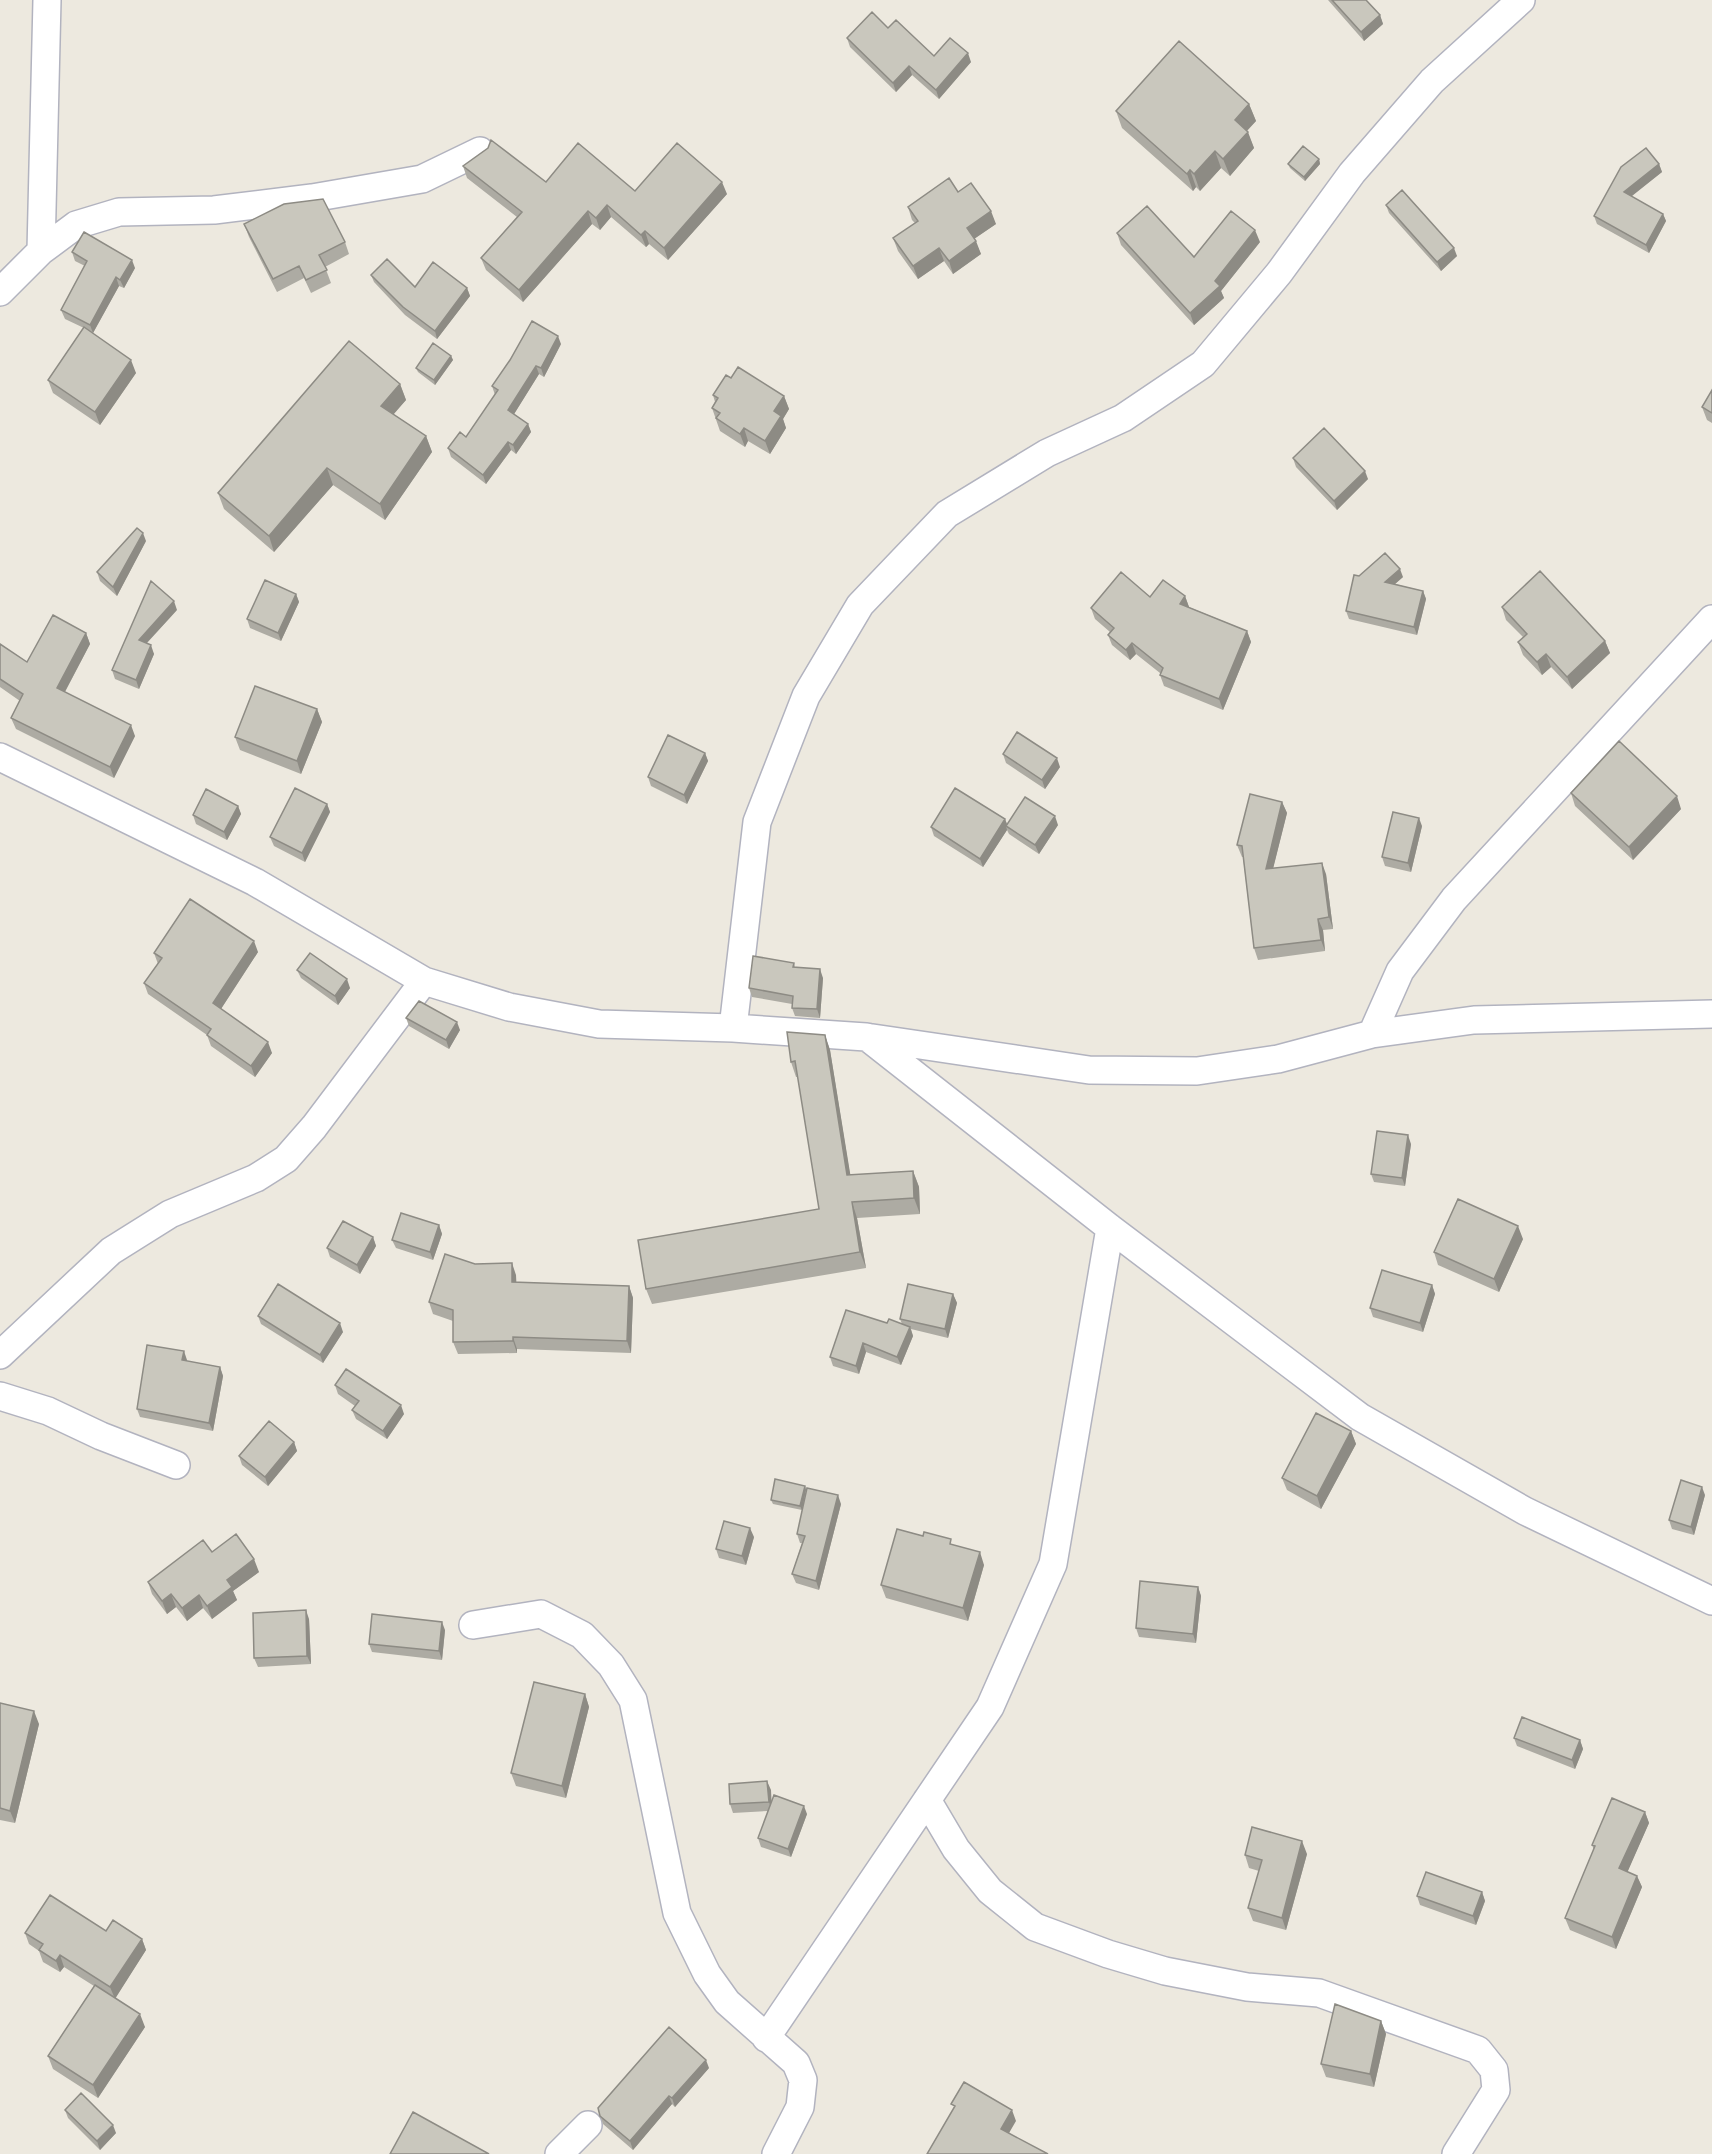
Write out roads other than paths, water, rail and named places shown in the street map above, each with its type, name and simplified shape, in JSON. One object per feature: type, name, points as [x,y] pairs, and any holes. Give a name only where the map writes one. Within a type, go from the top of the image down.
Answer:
[{"type":"street","points":[[41,251],[47,0]]},
{"type":"street","points":[[733,1028],[757,822],[806,696],[860,605],[947,514],[1047,453],[1123,418],[1203,364],[1279,273],[1353,172],[1432,81],[1521,0]]},
{"type":"street","points":[[0,292],[41,251],[76,225],[119,212],[214,210],[312,198],[422,179],[480,151]]},
{"type":"street","points":[[1372,1034],[1400,971],[1454,899],[1712,620]]},
{"type":"street","points":[[0,757],[255,882],[424,981],[509,1007],[599,1024],[733,1028],[866,1037],[1089,1070],[1197,1071],[1278,1059],[1372,1034],[1474,1020],[1712,1014]]},
{"type":"street","points":[[0,1355],[111,1251],[170,1214],[256,1178],[286,1159],[314,1127],[424,981]]},
{"type":"street","points":[[866,1037],[1110,1228],[1360,1417],[1525,1511],[1712,1601]]},
{"type":"street","points":[[766,2038],[990,1707],[1053,1564],[1110,1228]]},
{"type":"street","points":[[0,1396],[48,1411],[101,1436],[176,1465]]},
{"type":"street","points":[[473,1625],[541,1614],[582,1635],[611,1665],[633,1700],[677,1913],[707,1974],[727,2002],[795,2063],[803,2080],[800,2107],[776,2154]]},
{"type":"street","points":[[927,1800],[956,1850],[990,1891],[1035,1927],[1108,1954],[1165,1971],[1247,1987],[1319,1993],[1478,2050],[1494,2070],[1496,2090],[1456,2154]]},
{"type":"street","points":[[559,2154],[588,2125]]}]
